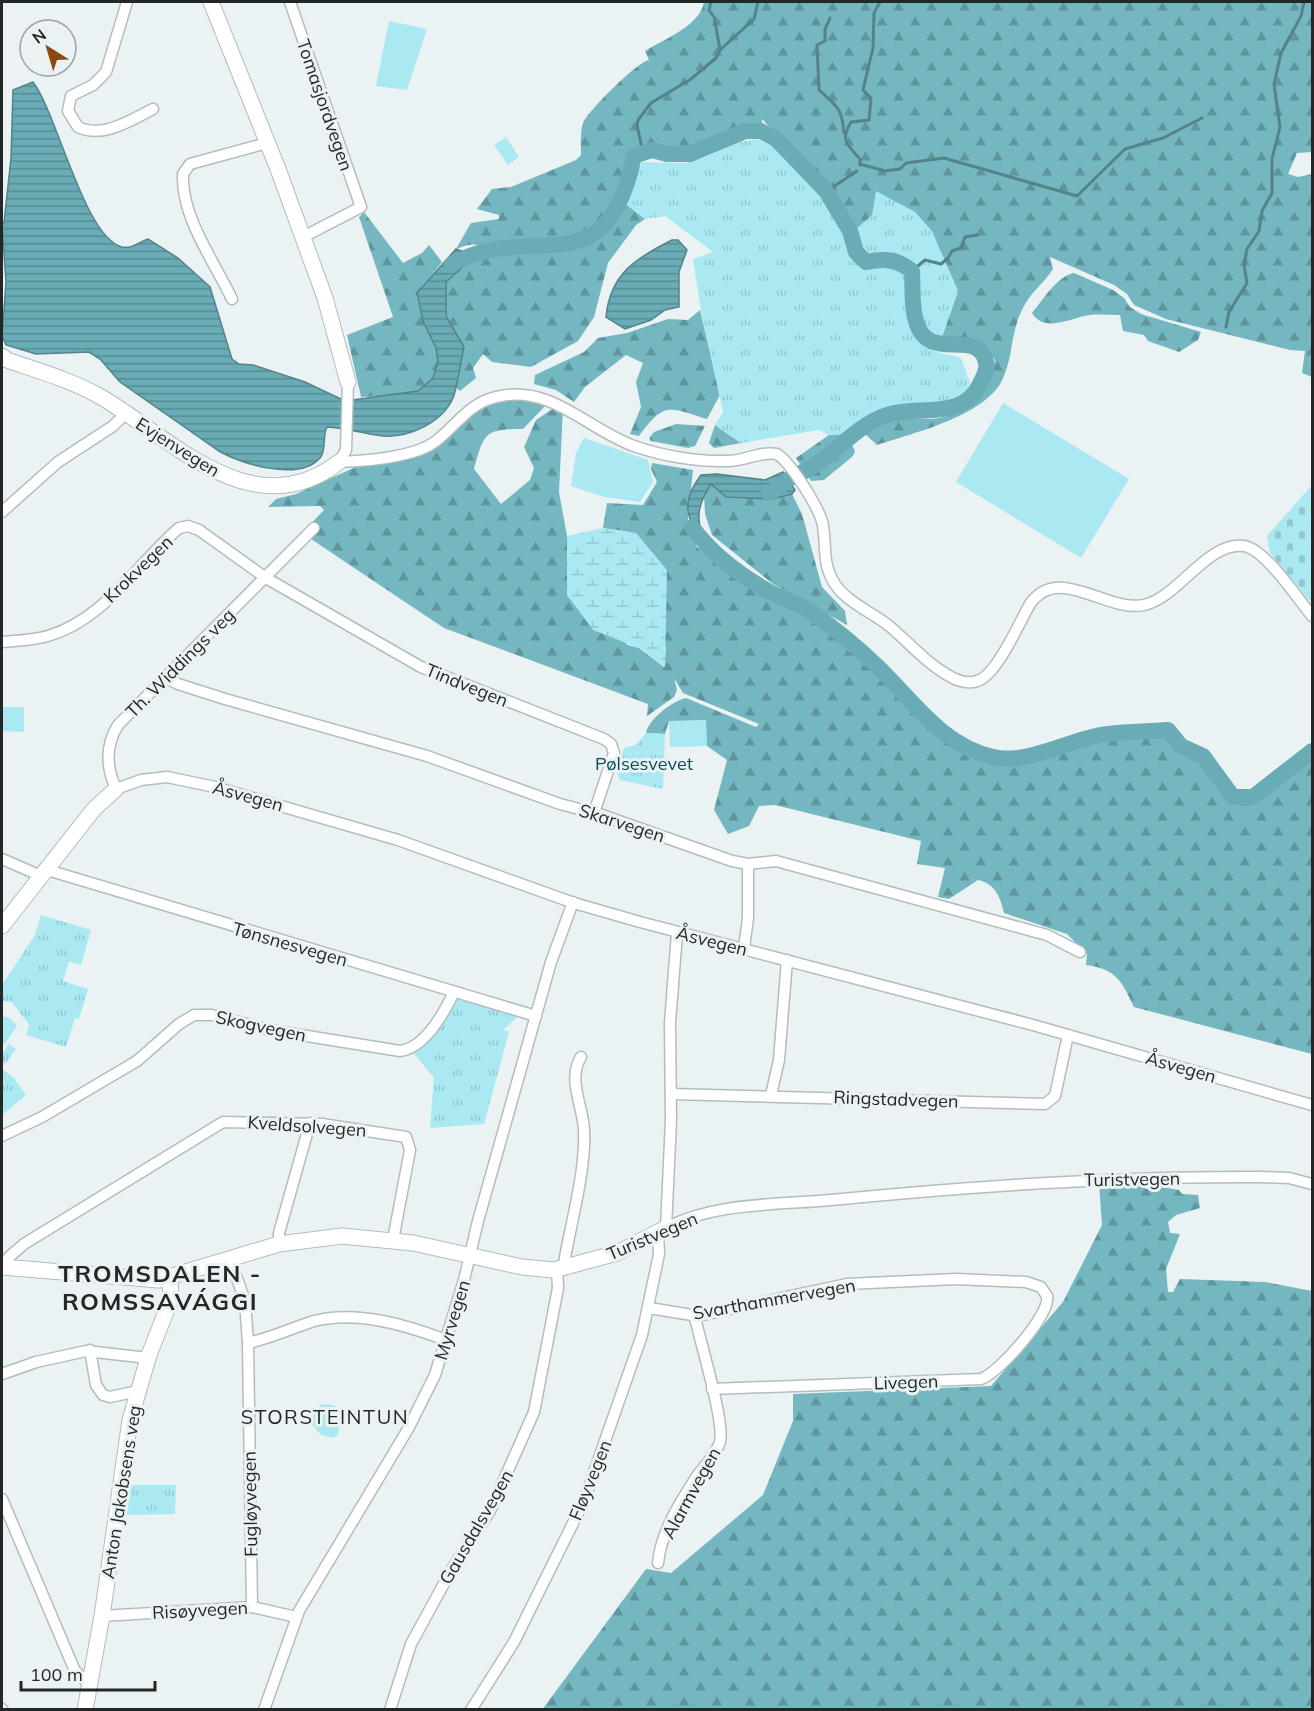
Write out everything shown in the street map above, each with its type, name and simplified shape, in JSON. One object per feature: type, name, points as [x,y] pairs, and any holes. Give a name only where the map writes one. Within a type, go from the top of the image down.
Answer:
[{"type":"street","points":[[128,2],[106,72],[97,82],[71,96],[68,104],[69,114],[78,126],[97,131],[125,123],[153,109]]},
{"type":"street","points":[[211,2],[326,298],[348,382],[350,399],[346,450],[339,462]]},
{"type":"street","name":"Tomasjordvegen","points":[[290,2],[361,207],[303,237]]},
{"type":"street","points":[[232,298],[197,232],[185,193],[183,174],[190,164],[267,143]]},
{"type":"street","name":"Evjenvegen","points":[[3,359],[72,383],[125,414],[203,466],[242,480],[289,484],[313,477],[339,462]]},
{"type":"street","points":[[339,462],[415,452],[435,442],[477,404],[490,398],[515,394],[549,400],[600,431],[650,451],[720,461],[773,453],[787,464],[821,517],[828,572],[841,592],[887,625],[933,665],[966,682],[977,681],[992,672],[1030,604],[1038,594],[1047,589],[1056,586],[1120,605],[1145,605],[1167,594],[1219,551],[1235,546],[1244,546],[1262,556],[1312,616]]},
{"type":"street","points":[[2,512],[58,462],[113,426],[125,414]]},
{"type":"street","name":"Krokvegen","points":[[2,642],[46,637],[70,626],[113,596],[151,555],[184,527],[192,527],[203,533],[266,578]]},
{"type":"street","name":"Th. Widdings veg","points":[[116,789],[108,757],[112,736],[130,711],[166,678],[314,528]]},
{"type":"street","name":"Tindvegen","points":[[266,578],[426,669],[604,739],[611,744],[614,753],[594,813]]},
{"type":"street","name":"Skarvegen","points":[[166,678],[177,684],[225,699],[418,753],[727,860],[747,864],[776,861],[1047,935],[1080,952]]},
{"type":"street","name":"Åsvegen","points":[[116,789],[144,779],[178,778],[377,833],[573,902],[677,933],[744,948],[1068,1035],[1312,1106]]},
{"type":"street","points":[[2,926],[42,872],[98,804],[116,789]]},
{"type":"street","name":"Tønsnesvegen","points":[[2,859],[536,1016]]},
{"type":"street","points":[[744,948],[748,918],[747,864]]},
{"type":"street","name":"Myrvegen","points":[[264,1710],[296,1617],[412,1422],[431,1384],[471,1255],[551,962],[573,902]]},
{"type":"street","name":"Fløyvegen","points":[[471,1710],[514,1642],[584,1502],[628,1382],[649,1308],[662,1230],[671,1094],[670,1023],[677,933]]},
{"type":"street","points":[[771,1095],[779,1060],[787,960]]},
{"type":"street","name":"Skogvegen","points":[[2,1136],[42,1117],[137,1061],[179,1024],[194,1016],[212,1015],[270,1030],[400,1051],[413,1048],[419,1042],[442,1014],[454,992]]},
{"type":"street","name":"Ringstadvegen","points":[[671,1094],[1047,1104],[1055,1094],[1068,1035]]},
{"type":"street","name":"Gausdalsvegen","points":[[390,1710],[411,1644],[453,1567],[490,1510],[534,1412],[584,1142],[583,1119],[576,1081],[581,1057]]},
{"type":"street","name":"Kveldsolvegen","points":[[2,1267],[9,1257],[24,1244],[218,1124],[238,1121],[310,1123],[399,1135],[409,1141],[409,1158],[393,1240]]},
{"type":"street","points":[[279,1244],[279,1233],[310,1123]]},
{"type":"street","name":"Turistvegen","points":[[2,1267],[151,1280],[170,1279],[279,1244],[334,1236],[393,1240],[522,1267],[560,1269],[617,1253],[662,1230],[705,1214],[746,1208],[1042,1182],[1261,1177],[1289,1178],[1312,1184]]},
{"type":"street","name":"Fugløyvegen","points":[[230,1259],[245,1301],[248,1343],[252,1607]]},
{"type":"street","name":"Anton Jakobsens veg","points":[[85,1710],[102,1616],[126,1444],[148,1358],[171,1299],[170,1279]]},
{"type":"street","name":"Svarthammervegen","points":[[649,1308],[695,1317],[857,1283],[979,1279],[1020,1281],[1042,1288]]},
{"type":"street","name":"Livegen","points":[[712,1389],[981,1379],[998,1368],[1046,1311],[1048,1300],[1042,1288]]},
{"type":"street","name":"Alarmvegen","points":[[658,1563],[671,1521],[720,1442],[720,1425],[695,1317]]},
{"type":"street","points":[[248,1343],[315,1321],[337,1319],[388,1322],[446,1340]]},
{"type":"street","points":[[90,1350],[96,1385],[102,1395],[111,1397],[138,1391]]},
{"type":"street","points":[[2,1374],[36,1362],[90,1350],[148,1358]]},
{"type":"street","points":[[2,1498],[75,1671],[89,1684]]},
{"type":"street","name":"Risøyvegen","points":[[102,1616],[252,1607],[296,1617]]},
{"type":"green space","points":[[704,2],[1312,2],[1312,152],[1297,153],[1288,174],[1298,177],[1312,174],[1312,377],[1302,373],[1305,351],[1290,350],[1166,319],[1134,305],[1127,294],[1114,285],[1050,257],[1053,269],[1024,306],[1014,333],[1004,376],[996,390],[983,402],[949,421],[877,445],[864,433],[881,424],[907,418],[944,417],[965,407],[981,392],[992,372],[995,360],[979,342],[942,337],[958,291],[931,233],[915,214],[904,206],[872,215],[856,231],[835,193],[762,119],[762,130],[745,130],[690,153],[667,154],[652,149],[633,155],[617,204],[606,221],[590,235],[578,240],[535,248],[496,248],[473,244],[456,249],[471,223],[499,219],[499,215],[477,209],[492,189],[511,187],[576,160],[581,155],[581,130],[587,117],[624,78],[649,60],[645,51],[689,25],[701,11]]},
{"type":"green space","points":[[389,21],[427,29],[407,90],[376,86]]},
{"type":"green space","points":[[506,137],[519,157],[508,165],[494,145]]},
{"type":"green space","points":[[756,139],[777,147],[825,196],[846,238],[872,215],[876,191],[915,212],[932,231],[958,291],[942,337],[930,350],[961,358],[970,383],[967,390],[948,404],[895,405],[864,418],[847,434],[829,435],[819,430],[741,443],[715,425],[723,412],[702,317],[693,259],[713,252],[665,216],[645,219],[623,202],[642,162],[685,163],[701,159],[736,143]]},
{"type":"green space","points":[[623,202],[645,219],[636,225],[608,263],[594,317],[578,341],[531,367],[492,362],[483,354],[473,368],[476,378],[460,391],[454,386],[464,347],[446,316],[446,282],[475,256],[562,248],[598,234]]},
{"type":"green space","points":[[364,212],[403,263],[422,253],[429,245],[442,262],[417,294],[423,321],[436,348],[438,362],[433,378],[418,391],[401,395],[361,397],[347,335],[393,317],[359,217]]},
{"type":"green space","points":[[1074,273],[1113,290],[1124,298],[1130,307],[1141,314],[1201,332],[1198,340],[1179,352],[1148,341],[1144,335],[1123,331],[1120,315],[1090,315],[1059,323],[1037,319],[1032,313],[1046,295],[1062,279]]},
{"type":"green space","points":[[700,310],[720,395],[707,419],[668,410],[655,417],[639,436],[630,434],[641,407],[636,382],[643,363],[626,355],[585,387],[574,402],[556,390],[534,384],[535,375],[584,352],[598,338],[627,333],[668,319],[688,320]]},
{"type":"green space","points":[[513,399],[546,405],[523,429],[500,430],[488,436],[480,448],[474,469],[501,504],[530,480],[534,468],[524,447],[536,420],[557,406],[563,407],[559,492],[567,536],[567,595],[628,645],[639,648],[664,667],[666,649],[636,533],[603,528],[607,503],[643,505],[657,482],[651,469],[652,463],[693,470],[687,528],[697,547],[764,596],[806,616],[843,644],[948,737],[995,758],[1012,759],[1102,735],[1169,731],[1182,747],[1204,757],[1234,797],[1254,798],[1312,752],[1312,1054],[1134,1007],[1117,978],[1105,970],[1086,965],[1087,954],[1067,934],[1004,913],[1001,901],[989,884],[978,880],[949,899],[938,897],[945,868],[917,864],[921,841],[775,805],[759,806],[749,826],[728,834],[714,810],[727,760],[707,746],[706,720],[669,721],[665,734],[646,733],[662,711],[686,698],[756,727],[759,724],[683,693],[674,678],[677,690],[674,697],[647,716],[648,704],[444,628],[302,533],[324,510],[320,506],[268,507],[276,499],[296,494],[360,465],[421,455],[438,444],[469,414],[490,403]]},
{"type":"green space","points":[[1003,403],[1129,479],[1081,558],[956,482]]},
{"type":"green space","points":[[676,424],[705,426],[695,446],[688,448],[651,441],[649,438],[654,432]]},
{"type":"green space","points":[[715,425],[741,443],[714,448],[709,443]]},
{"type":"green space","points":[[847,434],[855,451],[853,456],[824,480],[811,481],[796,458],[829,435]]},
{"type":"green space","points":[[584,438],[648,460],[653,482],[640,502],[604,497],[571,486],[576,453]]},
{"type":"green space","points":[[711,483],[772,499],[792,494],[802,514],[822,587],[845,611],[847,625],[773,584],[712,535],[705,514],[704,495]]},
{"type":"green space","points":[[1312,485],[1312,604],[1270,553],[1267,536]]},
{"type":"green space","points":[[603,528],[636,533],[667,570],[665,667],[639,648],[593,630],[567,595],[567,536]]},
{"type":"green space","points":[[2,707],[24,707],[24,732],[2,731]]},
{"type":"green space","points":[[706,720],[707,746],[670,747],[669,721]]},
{"type":"green space","name":"Pølsesvevet","points":[[646,733],[665,734],[663,789],[620,780],[617,773],[624,748],[636,745]]},
{"type":"green space","points":[[41,915],[91,930],[81,965],[69,961],[63,981],[88,989],[79,1019],[75,1018],[66,1047],[26,1035],[29,1025],[12,1002],[4,1001],[2,1004],[2,985],[35,935]]},
{"type":"green space","points":[[457,996],[521,1014],[503,1030],[509,1032],[484,1124],[430,1128],[434,1078],[412,1051]]},
{"type":"green space","points":[[3,1016],[10,1018],[17,1026],[5,1044],[2,1044]]},
{"type":"green space","points":[[9,1044],[16,1049],[5,1064],[2,1062],[2,1054]]},
{"type":"green space","points":[[2,1069],[14,1078],[26,1095],[2,1115]]},
{"type":"green space","points":[[1099,1183],[1144,1185],[1146,1189],[1162,1187],[1179,1190],[1182,1194],[1198,1195],[1200,1208],[1176,1215],[1168,1222],[1170,1233],[1180,1234],[1166,1269],[1168,1292],[1173,1292],[1180,1279],[1265,1282],[1312,1291],[1312,1709],[542,1710],[646,1569],[671,1573],[763,1495],[793,1421],[793,1394],[991,1386],[1063,1302],[1102,1225]]},
{"type":"green space","points":[[329,1404],[340,1408],[342,1412],[338,1434],[334,1438],[321,1435],[310,1422],[320,1405]]},
{"type":"green space","points":[[130,1485],[176,1485],[175,1514],[125,1515]]},
{"type":"shaded area","points":[[33,82],[96,222],[108,238],[122,247],[133,246],[148,239],[178,258],[210,287],[232,359],[239,364],[253,365],[305,382],[345,401],[418,391],[433,378],[438,362],[436,348],[423,321],[417,293],[456,249],[475,256],[446,282],[446,316],[464,347],[453,398],[448,407],[433,422],[413,431],[393,436],[327,427],[322,455],[311,465],[285,470],[270,468],[241,461],[219,451],[120,382],[100,359],[89,352],[36,354],[6,345],[2,336],[6,282],[2,224],[4,223],[11,158],[13,90]]},
{"type":"shaded area","points":[[672,240],[678,240],[687,250],[679,272],[679,307],[665,310],[651,320],[625,329],[606,317],[613,289],[619,278],[636,261]]},
{"type":"shaded area","points":[[783,472],[795,490],[792,494],[772,499],[726,497],[711,484],[702,500],[699,513],[705,545],[693,527],[688,510],[690,494],[701,475],[717,474],[765,480]]},
{"type":"waterway","points":[[711,2],[709,10],[714,17],[720,49]]},
{"type":"waterway","points":[[643,153],[638,120],[651,103],[691,79],[716,58],[720,50],[754,19],[758,2]]},
{"type":"waterway","points":[[860,165],[860,159],[846,142],[846,134],[851,122],[869,120],[871,98],[863,90],[873,48],[874,13],[880,2]]},
{"type":"waterway","points":[[1226,327],[1229,312],[1247,283],[1244,265],[1247,249],[1259,231],[1262,211],[1272,193],[1272,159],[1280,127],[1274,84],[1281,53],[1301,16],[1304,2]]},
{"type":"waterway","points":[[830,18],[825,29],[825,41],[817,45],[819,90],[838,108],[844,133]]},
{"type":"waterway","points":[[860,164],[885,171],[900,169],[906,163],[944,158],[1077,196],[1125,149],[1163,138],[1202,118]]},
{"type":"waterway","points":[[452,264],[482,252],[511,247],[563,244],[585,238],[605,224],[621,198],[634,156],[652,150],[667,154],[690,154],[745,131],[761,131],[776,139],[826,191],[850,231],[856,252],[866,262],[891,260],[912,271],[913,309],[922,334],[931,341],[941,344],[973,347],[981,352],[986,365],[980,384],[972,396],[962,403],[951,408],[899,412],[876,419],[821,461],[769,493]]},
{"type":"waterway","points":[[824,190],[830,189],[857,171]]},
{"type":"waterway","points":[[912,271],[925,260],[941,264],[952,251],[961,248],[965,237],[977,235]]},
{"type":"waterway","points":[[692,527],[708,546],[737,571],[768,591],[808,610],[838,632],[877,666],[929,720],[943,732],[975,751],[1005,759],[1018,758],[1100,735],[1168,730],[1181,746],[1203,756],[1233,797],[1253,797],[1312,751]]},
{"type":"district","name":"TROMSDALEN - ROMSSAVÁGGI","points":[[160,1287]]},
{"type":"district","name":"STORSTEINTUN","points":[[325,1416]]}]
